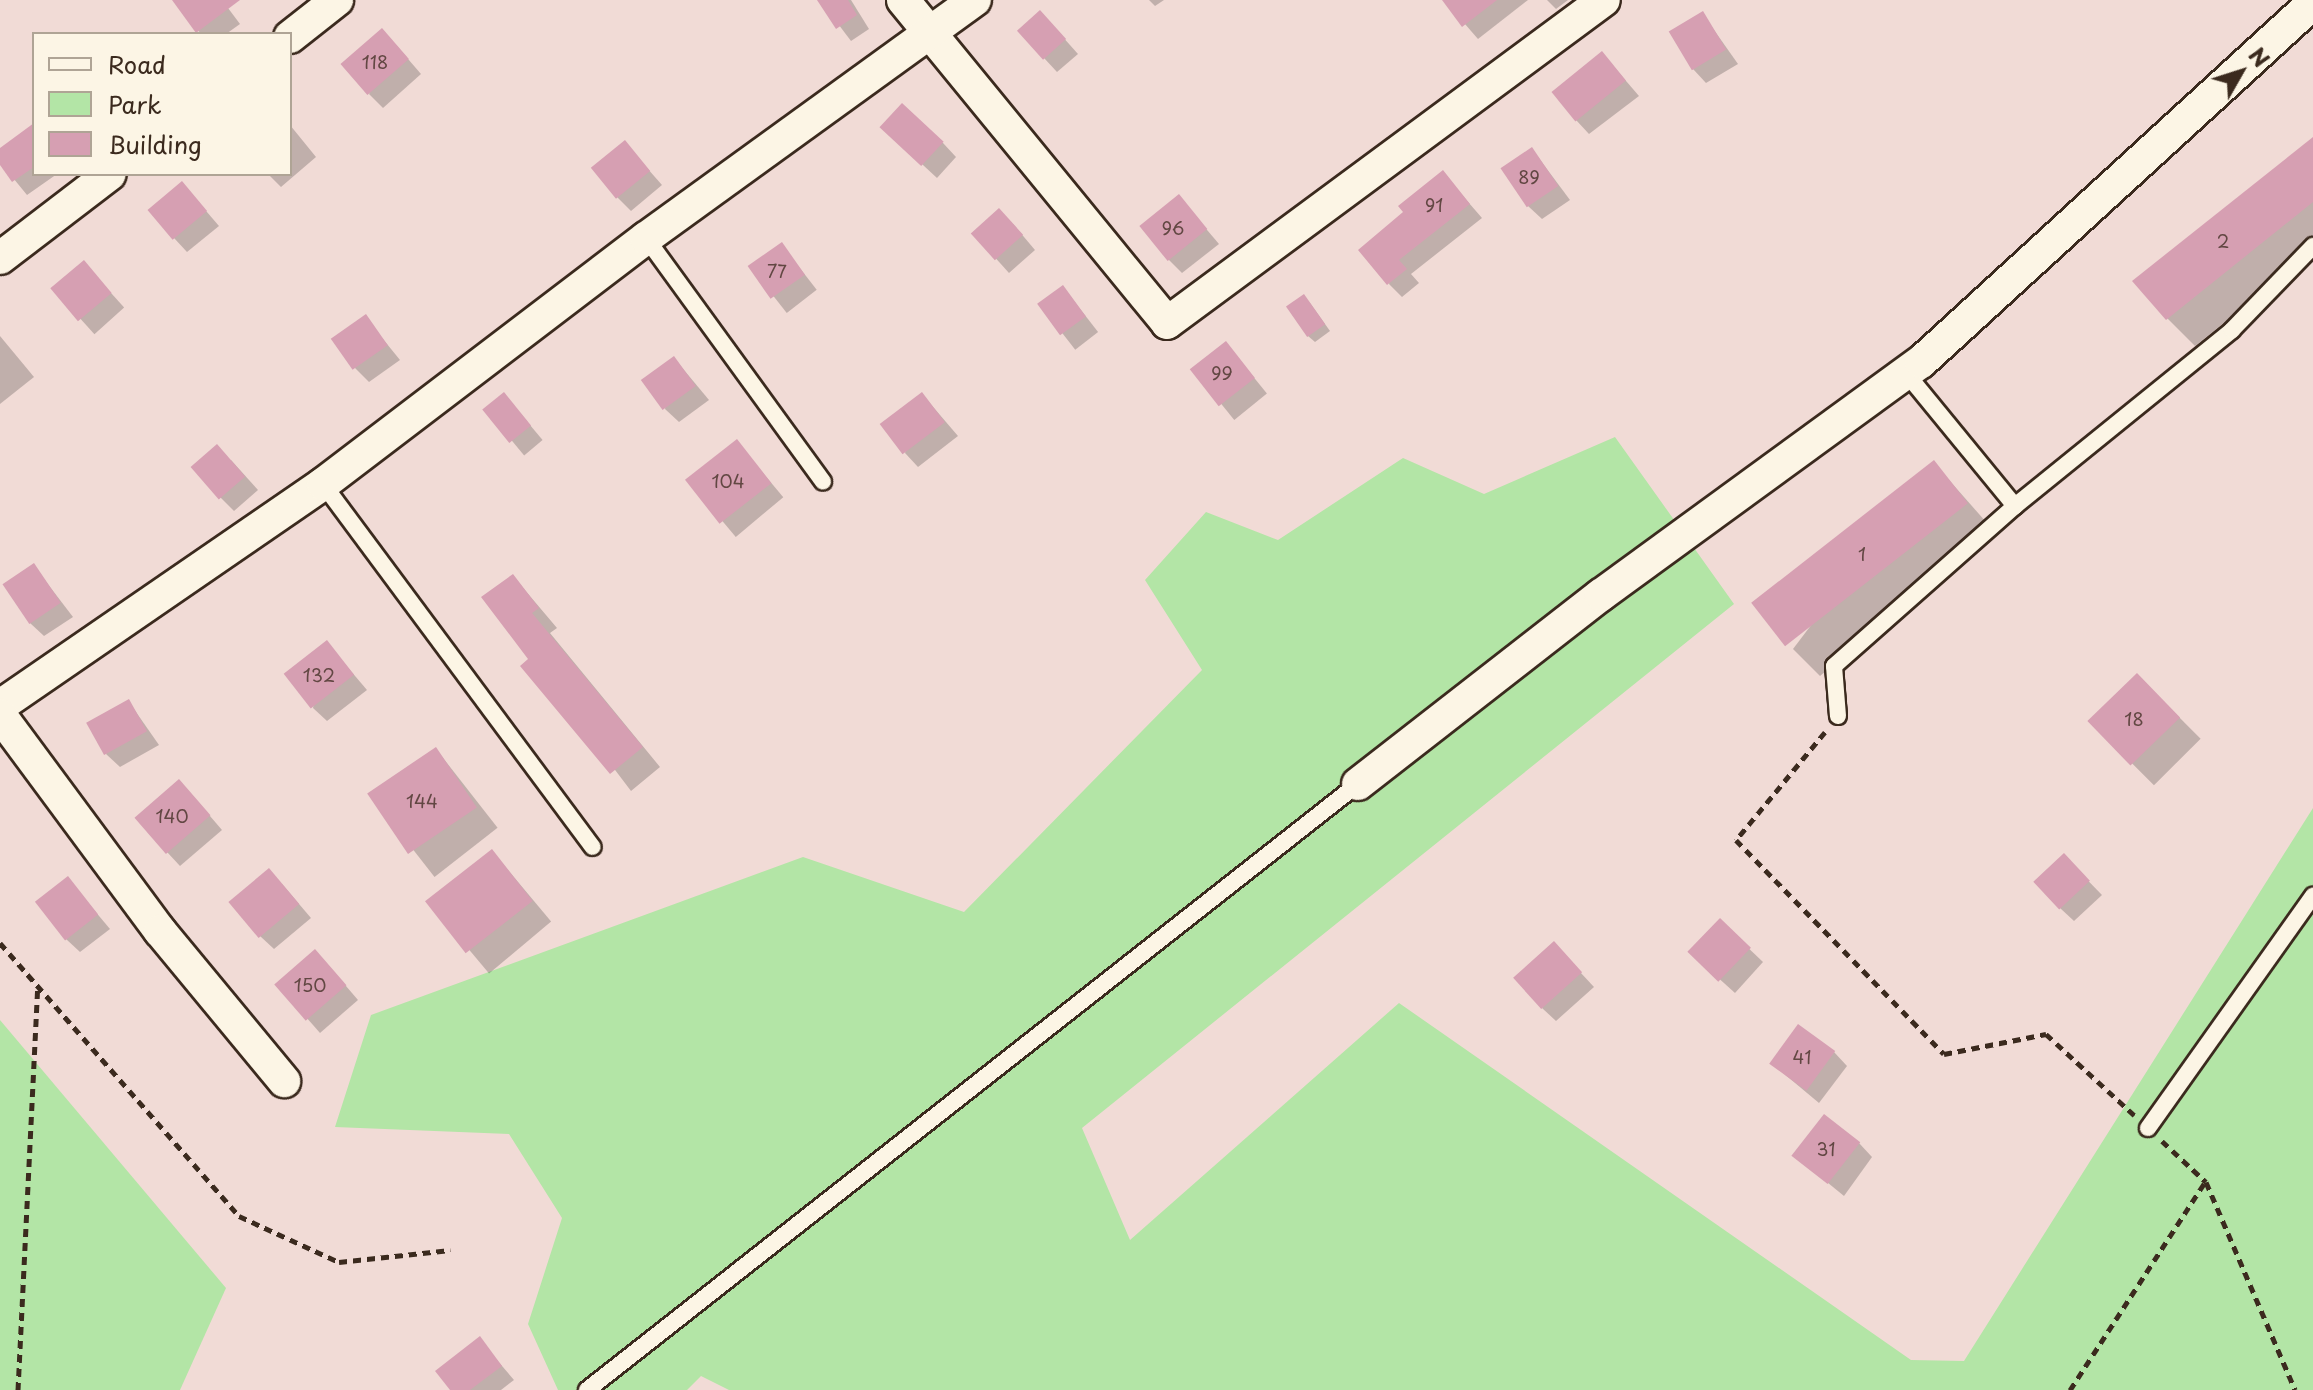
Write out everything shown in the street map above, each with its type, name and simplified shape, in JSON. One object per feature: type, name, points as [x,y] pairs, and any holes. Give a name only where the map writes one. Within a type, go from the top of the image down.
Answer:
[{"type":"street","points":[[292,35],[337,0]]},
{"type":"street","points":[[903,0],[1167,323],[1604,0]]},
{"type":"street","points":[[0,706],[323,484],[646,238],[975,0]]},
{"type":"street","points":[[1358,784],[1601,595],[1906,373],[2309,15]]},
{"type":"street","points":[[0,258],[107,176]]},
{"type":"street","points":[[0,715],[160,931],[284,1081]]},
{"type":"lane","points":[[646,238],[823,482]]},
{"type":"lane","points":[[1838,716],[1834,666],[2015,506],[2232,330],[2313,246]]},
{"type":"lane","points":[[1906,373],[2015,506]]},
{"type":"lane","points":[[323,484],[593,847]]},
{"type":"lane","points":[[587,1390],[1358,784]]},
{"type":"lane","points":[[2148,1128],[2313,896]]},
{"type":"path","points":[[1838,716],[1736,840],[1944,1054],[2046,1034],[2206,1182],[2295,1390]]},
{"type":"path","points":[[0,943],[239,1216],[339,1262],[450,1250]]},
{"type":"path","points":[[18,1390],[38,986]]},
{"type":"path","points":[[2070,1390],[2206,1182]]},
{"type":"green space","points":[[1615,437],[1734,604],[1082,1128],[1130,1240],[1399,1003],[1911,1360],[1964,1361],[2313,808],[2313,1390],[729,1390],[701,1376],[687,1390],[558,1390],[528,1324],[562,1218],[509,1134],[335,1127],[371,1015],[803,857],[964,912],[1202,670],[1145,580],[1206,512],[1278,540],[1403,458],[1484,494]]},
{"type":"green space","points":[[0,1020],[226,1288],[180,1390],[0,1390]]},
{"type":"building","points":[[172,0],[240,0],[197,32]]},
{"type":"building","points":[[817,0],[848,0],[857,15],[836,29]]},
{"type":"building","points":[[1442,0],[1497,0],[1462,27]]},
{"type":"building","points":[[1040,10],[1066,39],[1043,60],[1017,31]]},
{"type":"building","points":[[1703,11],[1726,50],[1692,70],[1669,32]]},
{"type":"building","points":[[382,28],[409,59],[367,95],[340,64]]},
{"type":"building","points":[[1602,51],[1626,81],[1575,121],[1551,92]]},
{"type":"building","points":[[902,103],[944,142],[921,166],[879,127]]},
{"type":"building","points":[[32,124],[32,168],[12,182],[0,165],[0,148]]},
{"type":"building","points":[[2313,137],[2313,202],[2166,320],[2132,281]]},
{"type":"building","points":[[625,140],[650,171],[616,199],[591,168]]},
{"type":"building","points":[[1532,147],[1558,186],[1527,207],[1500,168]]},
{"type":"building","points":[[1443,170],[1470,204],[1399,260],[1407,269],[1387,285],[1358,250],[1403,212],[1398,206]]},
{"type":"building","points":[[182,181],[207,211],[173,240],[148,210]]},
{"type":"building","points":[[1179,194],[1207,229],[1168,261],[1139,226]]},
{"type":"building","points":[[999,208],[1023,235],[995,260],[971,233]]},
{"type":"building","points":[[782,242],[805,275],[771,299],[748,266]]},
{"type":"building","points":[[84,260],[112,293],[78,321],[50,288]]},
{"type":"building","points":[[1063,285],[1086,317],[1060,335],[1037,304]]},
{"type":"building","points":[[1304,294],[1325,324],[1307,337],[1286,307]]},
{"type":"building","points":[[366,314],[388,345],[353,370],[331,339]]},
{"type":"building","points":[[1226,341],[1255,378],[1219,406],[1190,369]]},
{"type":"building","points":[[674,356],[696,386],[663,410],[641,380]]},
{"type":"building","points":[[504,392],[531,425],[509,443],[482,410]]},
{"type":"building","points":[[922,392],[945,422],[903,454],[880,424]]},
{"type":"building","points":[[737,439],[771,483],[719,524],[685,480]]},
{"type":"building","points":[[217,444],[245,476],[219,499],[191,467]]},
{"type":"building","points":[[1934,460],[1968,503],[1785,646],[1751,603]]},
{"type":"building","points":[[34,563],[61,603],[29,624],[2,584]]},
{"type":"building","points":[[513,574],[539,608],[532,613],[643,747],[610,774],[520,666],[528,659],[481,597]]},
{"type":"building","points":[[327,640],[354,675],[311,709],[284,674]]},
{"type":"building","points":[[2137,673],[2180,718],[2130,766],[2087,721]]},
{"type":"building","points":[[129,699],[147,731],[104,755],[86,723]]},
{"type":"building","points":[[436,747],[477,808],[408,854],[367,793]]},
{"type":"building","points":[[179,779],[210,815],[166,854],[134,818]]},
{"type":"building","points":[[492,849],[533,901],[466,953],[425,901]]},
{"type":"building","points":[[2064,853],[2090,881],[2059,909],[2033,882]]},
{"type":"building","points":[[269,868],[299,904],[259,938],[228,902]]},
{"type":"building","points":[[68,876],[98,915],[65,940],[35,902]]},
{"type":"building","points":[[1720,918],[1751,948],[1718,982],[1687,952]]},
{"type":"building","points":[[1554,941],[1582,972],[1541,1009],[1513,978]]},
{"type":"building","points":[[315,949],[346,985],[306,1021],[274,984]]},
{"type":"building","points":[[1798,1024],[1835,1051],[1806,1091],[1769,1064]]},
{"type":"building","points":[[1824,1114],[1860,1142],[1828,1184],[1791,1156]]},
{"type":"building","points":[[480,1336],[502,1366],[470,1390],[450,1390],[435,1371]]}]
